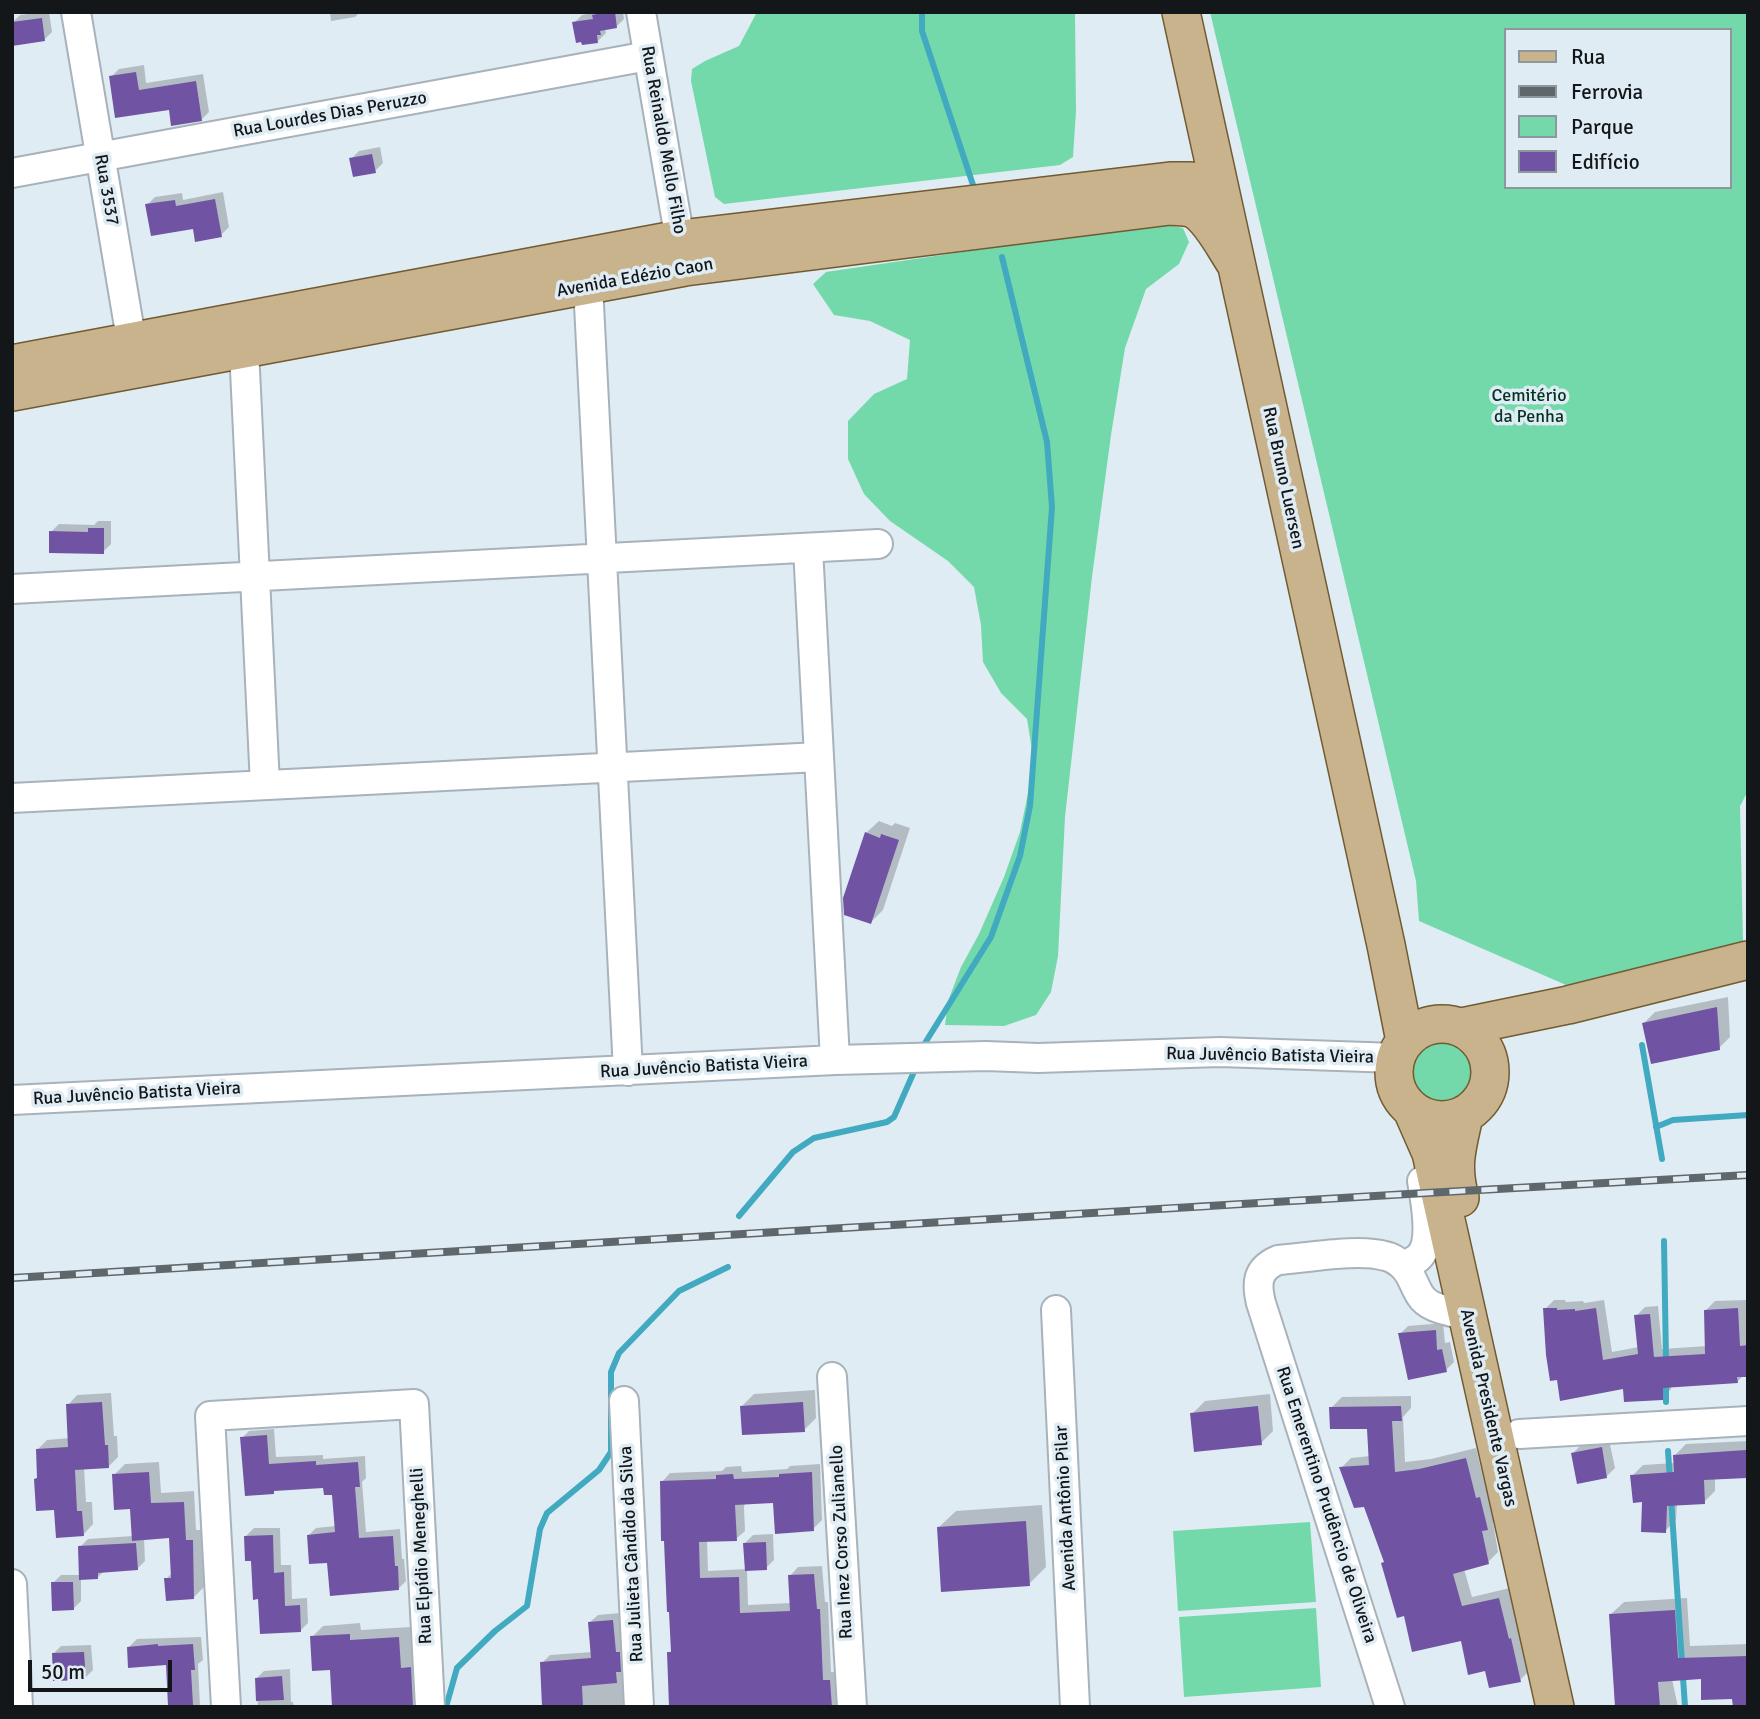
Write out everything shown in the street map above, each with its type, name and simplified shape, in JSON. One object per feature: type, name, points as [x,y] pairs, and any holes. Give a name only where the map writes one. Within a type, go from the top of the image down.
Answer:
[{"type":"main road","name":"Rua Bruno Luersen","points":[[1181,12],[1386,945],[1400,1049]]},
{"type":"main road","points":[[1170,181],[1190,170],[1201,155],[1208,135]]},
{"type":"main road","name":"Avenida Edézio Caon","points":[[12,392],[134,355],[682,253],[1170,181],[1191,181],[1220,190]]},
{"type":"main road","name":"Avenida Edézio Caon","points":[[12,364],[244,349],[588,285],[682,253],[1170,206],[1192,209],[1203,216],[1236,264]]},
{"type":"main road","name":"Rua Bruno Luersen","points":[[1386,945],[1412,986],[1451,1025]]},
{"type":"main road","points":[[1567,1005],[1526,1033],[1507,1051],[1484,1098],[1464,1116],[1438,1121],[1425,1118],[1413,1112],[1396,1088],[1394,1073],[1400,1049],[1415,1032],[1428,1026],[1451,1025],[1567,1005],[1748,960]]},
{"type":"main road","points":[[1451,1025],[1473,1035],[1486,1051],[1491,1072],[1489,1086]]},
{"type":"main road","name":"Avenida Presidente Vargas","points":[[1413,1112],[1431,1153],[1555,1707]]},
{"type":"main road","name":"Avenida Presidente Vargas","points":[[1464,1116],[1456,1152],[1455,1180],[1519,1434],[1580,1707]]},
{"type":"street","name":"Rua 3537","points":[[76,12],[134,355]]},
{"type":"street","name":"Rua Reinaldo Mello Filho","points":[[641,12],[682,253]]},
{"type":"street","name":"Rua Lourdes Dias Peruzzo","points":[[12,173],[648,56]]},
{"type":"street","points":[[588,285],[628,1071]]},
{"type":"street","points":[[244,349],[265,785]]},
{"type":"street","points":[[12,589],[878,544]]},
{"type":"street","points":[[808,548],[835,1060]]},
{"type":"street","points":[[12,798],[820,757]]},
{"type":"street","name":"Rua Juvêncio Batista Vieira","points":[[12,1100],[835,1060],[1400,1049]]},
{"type":"street","points":[[1413,1112],[1426,1215],[1427,1245],[1418,1258],[1403,1266],[1426,1303],[1468,1316]]},
{"type":"street","name":"Rua Emerentino Prudêncio de Oliveira","points":[[1390,1707],[1257,1289],[1260,1277],[1268,1265],[1278,1260],[1368,1253],[1388,1256],[1403,1266]]},
{"type":"street","name":"Avenida Antônio Pilar","points":[[1056,1310],[1075,1707]]},
{"type":"street","name":"Rua Inez Corso Zulianello","points":[[832,1377],[852,1707]]},
{"type":"street","name":"Rua Julieta Cândido da Silva","points":[[624,1401],[639,1707]]},
{"type":"street","name":"Rua Elpídio Meneghelli","points":[[226,1707],[210,1416],[414,1404],[430,1707]]},
{"type":"street","points":[[1519,1434],[1748,1421]]},
{"type":"street","points":[[12,1584],[18,1707]]},
{"type":"green space","points":[[757,12],[1075,12],[1076,111],[1073,157],[1060,165],[724,204],[715,197],[691,81],[692,69],[739,46]]},
{"type":"green space","name":"Cemitério da Penha","points":[[1210,12],[1748,12],[1748,791],[1740,806],[1743,942],[1566,985],[1419,921],[1416,881]]},
{"type":"green space","points":[[1165,224],[1183,228],[1189,242],[1179,264],[1146,289],[1125,348],[1092,577],[1065,817],[1058,956],[1051,992],[1036,1015],[1004,1026],[945,1025],[948,1001],[961,967],[1004,877],[1020,832],[1033,756],[1027,719],[1001,693],[983,662],[981,625],[974,587],[948,561],[890,521],[864,494],[848,459],[848,421],[874,394],[907,379],[910,340],[870,321],[834,315],[813,284],[826,272]]},
{"type":"green space","points":[[1437,1042],[1449,1042],[1465,1051],[1472,1061],[1472,1085],[1465,1095],[1449,1104],[1437,1104],[1426,1099],[1417,1090],[1412,1079],[1412,1067],[1417,1056],[1426,1047]]},
{"type":"green space","points":[[1310,1522],[1316,1602],[1178,1611],[1173,1531]]},
{"type":"green space","points":[[1316,1608],[1321,1687],[1184,1697],[1179,1617]]},
{"type":"building","points":[[615,12],[617,28],[600,31],[601,35],[597,35],[598,43],[576,43],[572,22],[593,19],[592,15]]},
{"type":"building","points":[[42,18],[45,41],[12,46],[12,22]]},
{"type":"building","points":[[136,72],[139,90],[196,81],[202,121],[171,126],[169,110],[115,118],[109,76]]},
{"type":"building","points":[[372,154],[376,173],[353,177],[349,158]]},
{"type":"building","points":[[215,199],[222,237],[195,242],[193,229],[151,236],[145,204],[175,200],[176,206]]},
{"type":"building","points":[[88,528],[104,528],[104,554],[49,553],[49,531],[88,532]]},
{"type":"building","points":[[865,832],[880,838],[881,834],[899,840],[871,924],[844,915],[843,898]]},
{"type":"building","points":[[1717,1007],[1720,1050],[1651,1064],[1642,1023]]},
{"type":"building","points":[[1543,1308],[1575,1311],[1596,1308],[1603,1360],[1638,1354],[1634,1315],[1650,1314],[1654,1357],[1705,1354],[1704,1310],[1738,1308],[1740,1346],[1748,1345],[1748,1377],[1737,1377],[1738,1383],[1663,1388],[1663,1400],[1624,1402],[1623,1389],[1560,1401],[1557,1380],[1550,1381]]},
{"type":"building","points":[[1436,1330],[1437,1350],[1442,1349],[1447,1372],[1408,1380],[1398,1333]]},
{"type":"building","points":[[102,1402],[109,1468],[75,1470],[77,1511],[82,1511],[84,1536],[56,1538],[54,1510],[36,1511],[36,1449],[68,1447],[66,1404]]},
{"type":"building","points":[[803,1402],[805,1432],[742,1435],[740,1406]]},
{"type":"building","points":[[1258,1406],[1262,1445],[1194,1452],[1190,1413]]},
{"type":"building","points":[[1401,1406],[1402,1421],[1392,1421],[1395,1472],[1466,1458],[1476,1498],[1480,1497],[1488,1530],[1482,1531],[1489,1564],[1453,1574],[1462,1606],[1499,1598],[1521,1682],[1489,1688],[1485,1671],[1468,1675],[1461,1641],[1412,1652],[1404,1616],[1397,1618],[1381,1563],[1384,1562],[1364,1507],[1354,1508],[1339,1467],[1369,1465],[1367,1429],[1330,1429],[1329,1407]]},
{"type":"building","points":[[267,1435],[269,1464],[358,1462],[360,1487],[355,1487],[359,1538],[393,1536],[399,1590],[330,1596],[327,1563],[309,1564],[307,1535],[335,1532],[332,1495],[324,1495],[323,1488],[245,1496],[240,1437]]},
{"type":"building","points":[[1602,1447],[1607,1478],[1577,1484],[1571,1453]]},
{"type":"building","points":[[1746,1450],[1747,1478],[1704,1480],[1705,1504],[1667,1506],[1666,1533],[1641,1532],[1642,1502],[1633,1503],[1630,1475],[1674,1472],[1673,1455]]},
{"type":"building","points":[[149,1472],[151,1503],[184,1502],[186,1540],[193,1540],[194,1599],[166,1601],[164,1578],[171,1578],[169,1538],[132,1541],[130,1509],[114,1510],[112,1474]]},
{"type":"building","points":[[812,1472],[814,1531],[775,1534],[773,1503],[735,1505],[737,1541],[699,1542],[700,1578],[739,1577],[740,1613],[790,1611],[788,1575],[814,1574],[817,1609],[820,1609],[823,1680],[830,1680],[832,1707],[669,1707],[667,1652],[671,1652],[664,1541],[661,1541],[660,1481],[716,1479],[716,1475],[733,1474],[734,1479],[779,1477],[779,1474]]},
{"type":"building","points":[[1026,1521],[1030,1586],[941,1592],[937,1527]]},
{"type":"building","points":[[273,1535],[274,1573],[284,1572],[285,1606],[300,1605],[301,1632],[260,1634],[258,1599],[253,1600],[251,1561],[245,1561],[244,1536]]},
{"type":"building","points":[[766,1542],[767,1570],[745,1571],[743,1543]]},
{"type":"building","points":[[136,1543],[138,1570],[98,1573],[98,1579],[79,1580],[78,1546]]},
{"type":"building","points":[[51,1582],[73,1582],[74,1610],[52,1611]]},
{"type":"building","points":[[1675,1610],[1678,1658],[1748,1656],[1748,1707],[1733,1707],[1732,1699],[1701,1700],[1701,1679],[1658,1682],[1660,1707],[1615,1707],[1609,1614]]},
{"type":"building","points":[[613,1620],[616,1652],[620,1652],[621,1672],[616,1672],[617,1683],[582,1686],[583,1707],[542,1707],[540,1662],[591,1658],[588,1622]]},
{"type":"building","points":[[350,1634],[350,1640],[399,1637],[401,1668],[411,1667],[413,1707],[332,1707],[330,1670],[312,1671],[310,1636]]},
{"type":"building","points":[[193,1644],[193,1705],[168,1706],[166,1665],[128,1668],[127,1647]]},
{"type":"building","points":[[84,1652],[86,1680],[53,1681],[52,1653]]},
{"type":"building","points":[[282,1676],[284,1700],[256,1701],[255,1678]]},
{"type":"waterway","points":[[922,12],[922,31],[973,185]]},
{"type":"waterway","points":[[925,1043],[991,937],[1020,856],[1030,806],[1052,507],[1047,442],[1002,257]]},
{"type":"waterway","points":[[1642,1045],[1662,1159]]},
{"type":"waterway","points":[[739,1216],[793,1152],[814,1138],[887,1122],[894,1117],[913,1074]]},
{"type":"waterway","points":[[1656,1127],[1673,1120],[1748,1115]]},
{"type":"waterway","points":[[1664,1241],[1666,1361]]},
{"type":"waterway","points":[[446,1707],[457,1668],[495,1631],[527,1606],[540,1529],[547,1513],[599,1470],[611,1452],[611,1372],[619,1353],[679,1291],[728,1267]]},
{"type":"waterway","points":[[1666,1379],[1666,1402]]},
{"type":"waterway","points":[[1668,1451],[1670,1480]]},
{"type":"waterway","points":[[1671,1498],[1685,1707]]},
{"type":"railway","points":[[12,1278],[1748,1175]]}]
